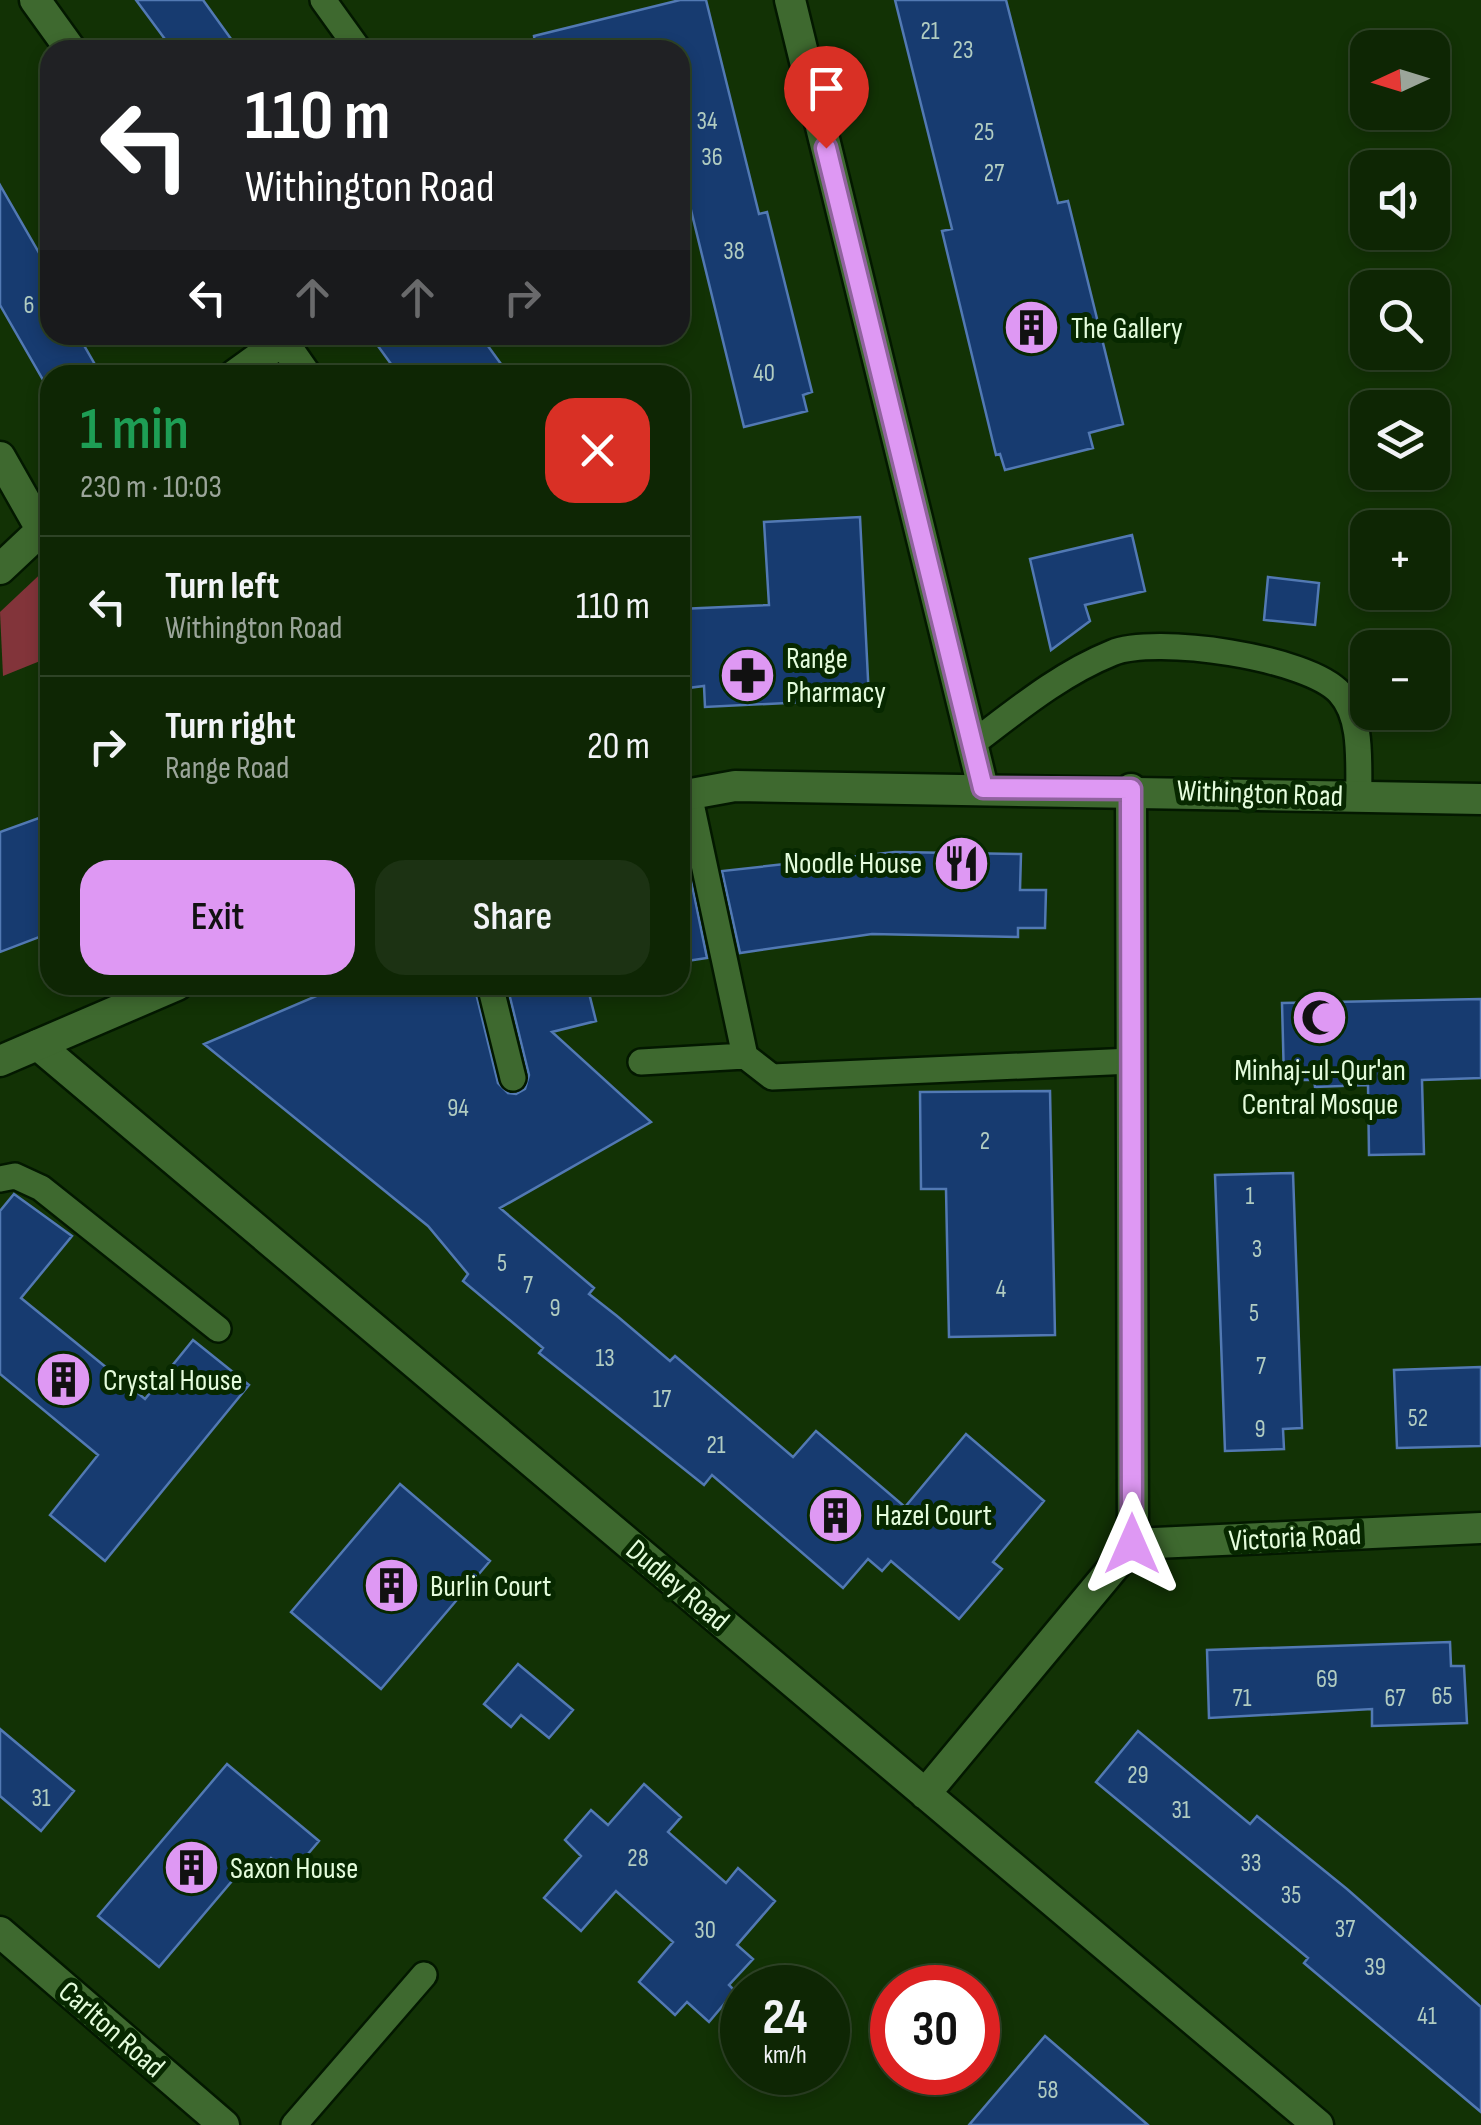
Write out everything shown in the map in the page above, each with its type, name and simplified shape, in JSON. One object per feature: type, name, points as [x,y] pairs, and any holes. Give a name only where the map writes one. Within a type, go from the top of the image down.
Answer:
[{"type":"street","points":[[35,0],[64,40]]},
{"type":"street","points":[[790,0],[983,788]]},
{"type":"street","points":[[247,365],[271,345]]},
{"type":"street","points":[[0,458],[40,517]]},
{"type":"street","points":[[0,570],[40,532]]},
{"type":"street","name":"Withington Road","points":[[690,794],[735,786],[1131,789],[1481,799]]},
{"type":"street","points":[[925,1794],[1132,1544],[1131,789]]},
{"type":"street","points":[[0,1061],[154,995]]},
{"type":"street","name":"Dudley Road","points":[[38,1045],[1318,2125]]},
{"type":"street","name":"Victoria Road","points":[[1132,1544],[1481,1528]]},
{"type":"street","name":"Carlton Road","points":[[0,1932],[224,2125]]},
{"type":"lane","points":[[324,0],[343,40]]},
{"type":"lane","points":[[972,744],[1050,686],[1116,650],[1176,647],[1292,665],[1340,693],[1358,734],[1359,796]]},
{"type":"lane","points":[[690,821],[745,1056],[772,1077],[1132,1061]]},
{"type":"lane","points":[[492,995],[513,1078]]},
{"type":"lane","points":[[641,1062],[745,1056]]},
{"type":"lane","points":[[0,1178],[15,1176],[41,1188],[218,1329]]},
{"type":"lane","points":[[294,2125],[424,1975]]},
{"type":"shaded area","points":[[40,574],[40,661],[3,676],[0,612]]},
{"type":"building","points":[[136,0],[203,0],[232,40],[166,40]]},
{"type":"building","points":[[680,0],[706,0],[759,214],[767,212],[812,392],[803,395],[807,411],[744,427],[690,206],[690,40],[535,40],[534,36]]},
{"type":"building","points":[[895,0],[1006,0],[1058,203],[1068,201],[1123,424],[1089,433],[1093,448],[1005,470],[1000,454],[996,455],[942,231],[952,229]]},
{"type":"building","points":[[0,185],[40,255],[40,345],[84,345],[95,365],[40,365],[40,375],[0,305]]},
{"type":"building","points":[[377,345],[487,345],[502,365],[392,365]]},
{"type":"building","points":[[860,517],[869,699],[705,707],[704,686],[690,688],[690,609],[769,605],[764,522]]},
{"type":"building","points":[[1132,535],[1145,591],[1085,605],[1090,621],[1051,650],[1030,559]]},
{"type":"building","points":[[1268,577],[1319,583],[1315,625],[1264,620]]},
{"type":"building","points":[[40,818],[40,937],[0,952],[0,832]]},
{"type":"building","points":[[895,852],[1021,854],[1020,890],[1046,890],[1045,928],[1018,928],[1018,937],[872,934],[740,953],[722,871]]},
{"type":"building","points":[[690,875],[707,958],[690,961]]},
{"type":"building","points":[[319,995],[476,995],[498,1083],[508,1093],[516,1094],[525,1089],[529,1075],[509,995],[590,995],[596,1021],[552,1032],[651,1122],[500,1208],[594,1288],[589,1294],[670,1361],[675,1356],[793,1457],[816,1431],[905,1507],[966,1434],[1044,1501],[993,1562],[1002,1569],[959,1619],[891,1561],[882,1571],[868,1559],[843,1588],[712,1475],[704,1485],[539,1353],[543,1348],[463,1281],[468,1274],[428,1226],[204,1044]]},
{"type":"building","points":[[1481,999],[1481,1078],[1422,1080],[1424,1154],[1369,1155],[1368,1085],[1315,1087],[1314,1080],[1284,1080],[1282,1003]]},
{"type":"building","points":[[1050,1091],[1055,1335],[949,1337],[946,1189],[921,1189],[920,1092]]},
{"type":"building","points":[[1293,1173],[1302,1428],[1283,1429],[1284,1449],[1225,1451],[1215,1175]]},
{"type":"building","name":"Crystal House","points":[[14,1194],[72,1236],[21,1298],[145,1399],[193,1340],[249,1385],[105,1561],[50,1515],[98,1455],[0,1374],[0,1211]]},
{"type":"building","points":[[1481,1367],[1481,1446],[1397,1448],[1394,1370]]},
{"type":"building","name":"Burlin Court","points":[[400,1484],[490,1561],[381,1689],[291,1612]]},
{"type":"building","points":[[1450,1642],[1451,1666],[1464,1666],[1467,1723],[1372,1726],[1372,1709],[1209,1718],[1207,1650]]},
{"type":"building","points":[[518,1664],[573,1710],[549,1738],[521,1715],[511,1727],[484,1704]]},
{"type":"building","points":[[0,1729],[74,1791],[41,1831],[0,1796]]},
{"type":"building","points":[[1138,1731],[1250,1824],[1257,1816],[1481,2007],[1481,2112],[1304,1963],[1308,1958],[1096,1782]]},
{"type":"building","name":"Saxon House","points":[[227,1764],[319,1841],[290,1875],[271,1858],[261,1871],[249,1861],[159,1967],[98,1916]]},
{"type":"building","points":[[644,1784],[681,1817],[668,1832],[726,1883],[738,1868],[775,1901],[737,1945],[753,1959],[747,1965],[720,1965],[720,2009],[709,2022],[687,2002],[675,2015],[639,1982],[673,1942],[616,1891],[581,1931],[544,1898],[581,1856],[565,1840],[591,1810],[608,1825]]},
{"type":"building","points":[[1045,2036],[1148,2125],[969,2125],[995,2095],[1000,2095],[1000,2089]]},
{"type":"place","name":"The Gallery","points":[[1032,328]]},
{"type":"place","name":"Range Pharmacy","points":[[747,675]]},
{"type":"place","name":"Noodle House","points":[[961,863]]},
{"type":"place","name":"Minhaj-ul-Qur'an Central Mosque","points":[[1320,1017]]},
{"type":"place","name":"Crystal House","points":[[64,1380]]},
{"type":"place","name":"Hazel Court","points":[[836,1515]]},
{"type":"place","name":"Burlin Court","points":[[391,1586]]},
{"type":"place","name":"Saxon House","points":[[191,1868]]},
{"type":"route","points":[[826,148],[983,788],[1131,789],[1132,1544]]}]
